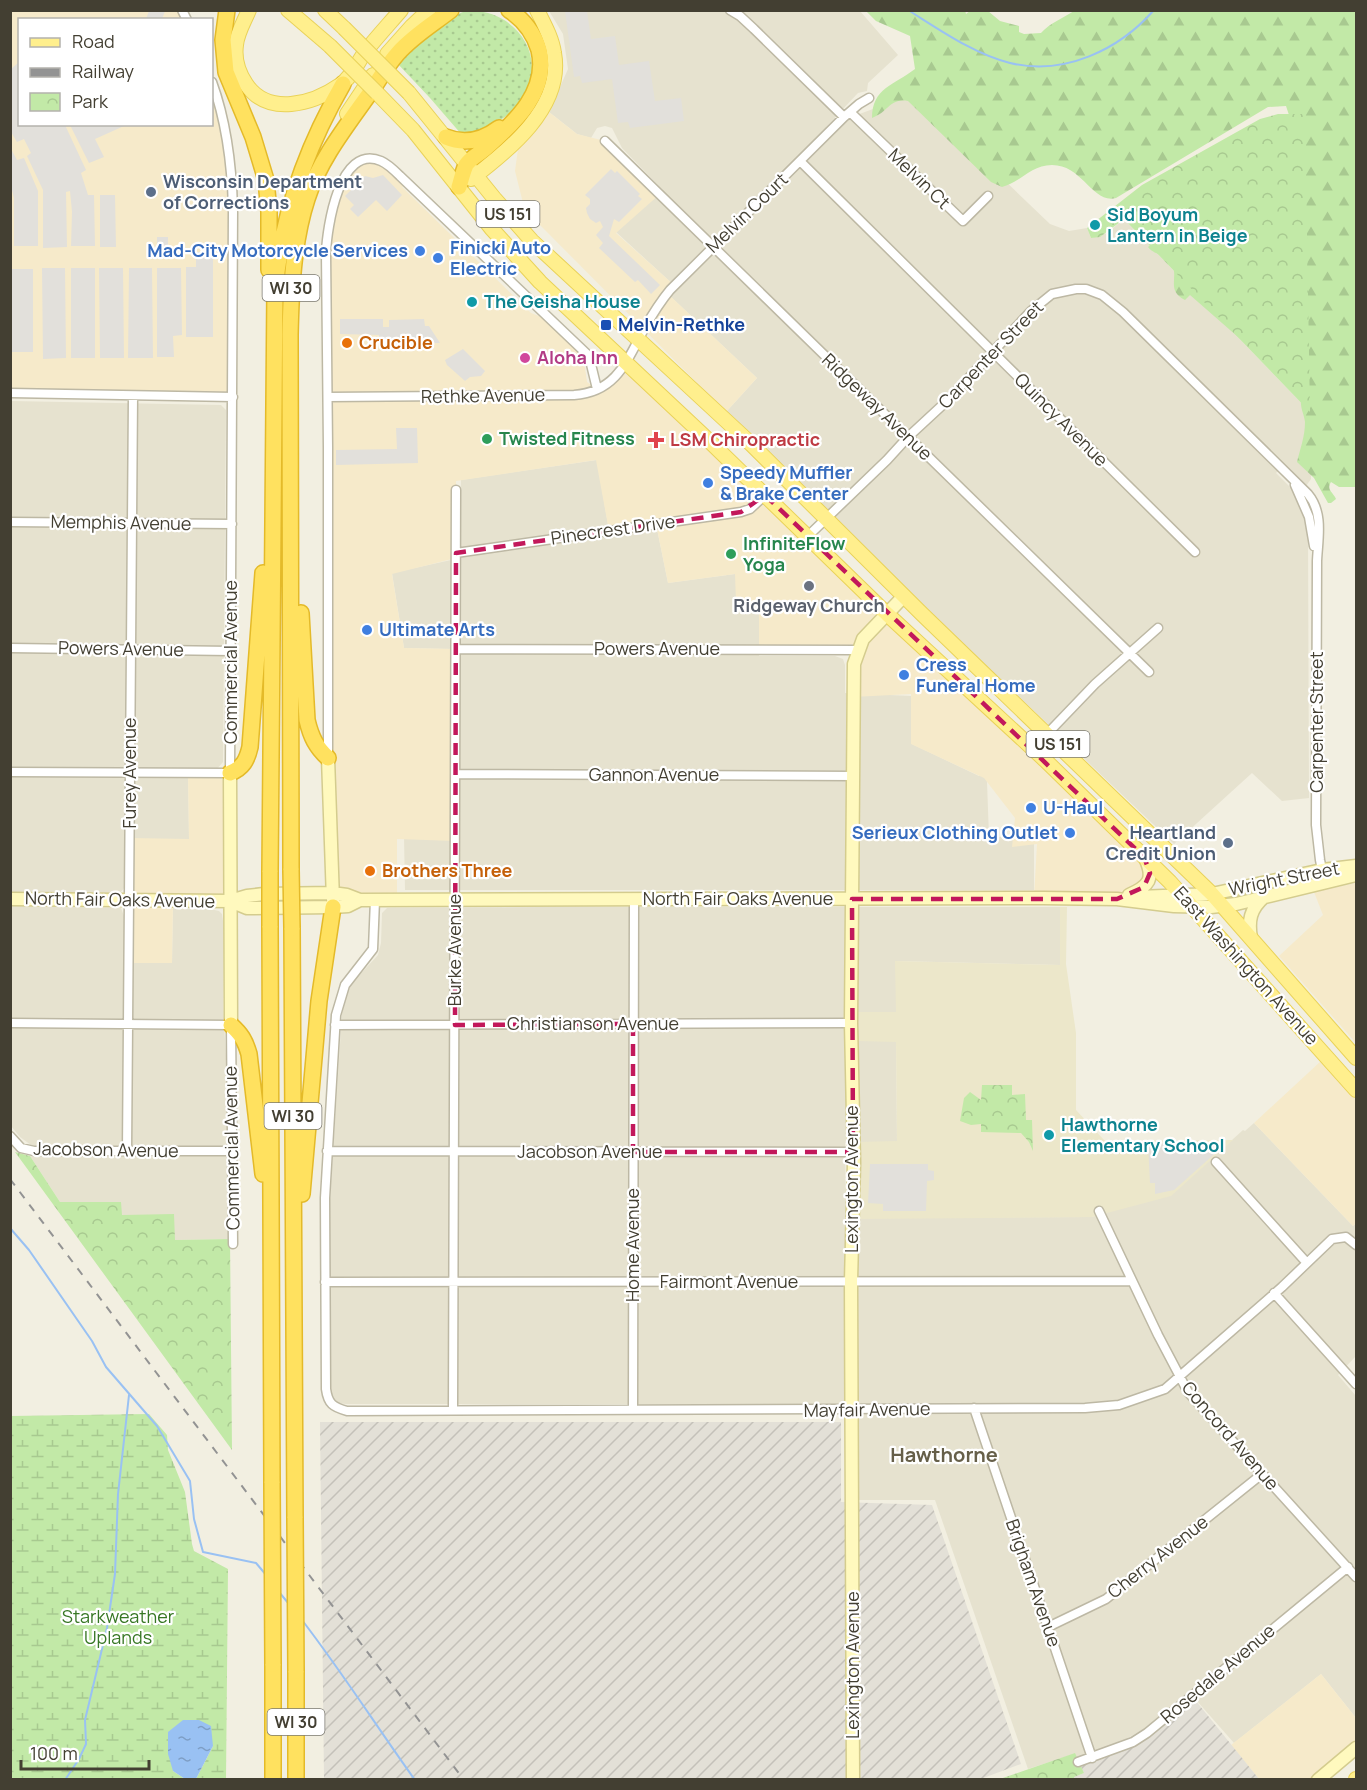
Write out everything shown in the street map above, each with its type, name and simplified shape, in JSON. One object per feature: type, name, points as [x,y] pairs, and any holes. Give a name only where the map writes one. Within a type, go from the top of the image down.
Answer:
[{"type":"highway","points":[[316,174],[397,54],[410,40],[451,10]]},
{"type":"highway","points":[[459,187],[486,148],[509,127],[530,101],[537,88],[541,65],[534,36],[509,10]]},
{"type":"highway","points":[[228,12],[223,40],[226,72],[255,144],[266,180],[273,318]]},
{"type":"highway","name":"WI 30","points":[[271,1779],[273,1664],[270,872],[273,318],[278,261],[292,197],[323,118],[343,84]]},
{"type":"highway","points":[[446,137],[463,142],[482,138],[519,114]]},
{"type":"highway","name":"WI 30","points":[[296,1777],[290,305],[294,263],[306,201],[316,174]]},
{"type":"highway","points":[[290,406],[307,720],[311,737],[328,759]]},
{"type":"highway","points":[[230,773],[242,766],[247,759],[250,747],[262,573],[272,544]]},
{"type":"highway","points":[[294,1305],[319,1001],[333,920],[333,900]]},
{"type":"highway","points":[[231,1025],[246,1041],[249,1054],[271,1250]]},
{"type":"main road","points":[[260,10],[247,16],[236,44],[237,66],[249,88],[258,96],[277,104],[298,104],[343,84]]},
{"type":"main road","name":"East Washington Avenue","points":[[288,10],[330,46],[396,111],[520,261],[887,614],[1045,760],[1182,895],[1356,1090]]},
{"type":"main road","name":"East Washington Avenue","points":[[325,10],[409,93],[537,246],[748,441],[904,596],[1212,894],[1356,1058]]},
{"type":"main road","name":"WI 30","points":[[316,174],[331,139],[388,53],[429,10]]},
{"type":"main road","points":[[472,169],[487,167],[524,132],[536,117],[550,91],[555,76],[554,52],[537,10]]},
{"type":"main road","name":"WI 30","points":[[343,84],[366,51],[400,11]]},
{"type":"street","points":[[730,10],[740,16],[847,115]]},
{"type":"street","name":"Commercial Avenue","points":[[213,86],[225,129],[232,185],[230,901],[233,1244]]},
{"type":"street","name":"Melvin Court","points":[[626,362],[652,314],[669,290],[800,160],[859,104],[869,98]]},
{"type":"street","name":"Melvin Ct","points":[[847,115],[963,221],[988,196]]},
{"type":"street","name":"Ridgeway Avenue","points":[[606,141],[1149,672]]},
{"type":"street","points":[[333,900],[328,759],[326,254],[328,226],[338,192],[346,175],[355,164],[372,159],[388,165],[400,176],[589,356],[597,389]]},
{"type":"street","name":"Quincy Avenue","points":[[800,160],[1195,552]]},
{"type":"street","name":"Carpenter Street","points":[[808,536],[887,460],[908,436],[948,400],[1030,311],[1052,294],[1076,289],[1091,291],[1102,296],[1123,312],[1312,499],[1318,512],[1316,825],[1323,876]]},
{"type":"street","name":"Rethke Avenue","points":[[328,397],[519,397],[581,394],[597,389],[613,380],[626,362]]},
{"type":"street","points":[[10,393],[233,397]]},
{"type":"street","name":"Furey Avenue","points":[[127,1151],[133,396]]},
{"type":"street","name":"Burke Avenue","points":[[453,1410],[456,490]]},
{"type":"street","name":"Pinecrest Drive","points":[[456,553],[741,512],[750,509],[765,495]]},
{"type":"street","name":"Memphis Avenue","points":[[10,522],[232,524]]},
{"type":"street","name":"Lexington Avenue","points":[[853,1779],[851,1281],[854,1152],[851,1023],[854,664],[863,639],[904,596]]},
{"type":"street","points":[[1047,733],[1095,684],[1158,628]]},
{"type":"street","name":"Powers Avenue","points":[[10,648],[231,651]]},
{"type":"street","name":"Powers Avenue","points":[[456,649],[858,650]]},
{"type":"street","points":[[10,772],[230,773]]},
{"type":"street","name":"Gannon Avenue","points":[[455,774],[853,776]]},
{"type":"street","points":[[1121,898],[1144,887],[1149,880],[1149,870],[1144,857]]},
{"type":"street","name":"Wright Street","points":[[1222,906],[1264,897],[1356,866]]},
{"type":"street","name":"Wright Street","points":[[1212,894],[1323,876],[1356,874]]},
{"type":"street","name":"North Fair Oaks Avenue","points":[[10,898],[230,901],[247,908],[333,900],[348,906],[360,900],[1121,898],[1212,894]]},
{"type":"street","points":[[1251,938],[1250,915],[1264,897]]},
{"type":"street","name":"North Fair Oaks Avenue","points":[[1121,898],[1131,903],[1193,907],[1222,906]]},
{"type":"street","name":"Home Avenue","points":[[633,1410],[634,899]]},
{"type":"street","points":[[325,1282],[325,1198],[335,1025],[339,999],[345,985],[373,950],[375,900]]},
{"type":"street","points":[[10,1023],[231,1025]]},
{"type":"street","name":"Christianson Avenue","points":[[335,1025],[851,1023]]},
{"type":"street","name":"Jacobson Avenue","points":[[10,1136],[21,1148],[34,1151],[232,1151]]},
{"type":"street","name":"Jacobson Avenue","points":[[327,1151],[854,1152]]},
{"type":"street","points":[[1216,1162],[1307,1263]]},
{"type":"street","name":"Concord Avenue","points":[[1099,1211],[1188,1392],[1356,1577]]},
{"type":"street","name":"Mayfair Avenue","points":[[325,1282],[327,1397],[333,1406],[347,1411],[1084,1408],[1119,1405],[1165,1389],[1332,1239],[1346,1237],[1356,1245]]},
{"type":"street","name":"Fairmont Avenue","points":[[325,1282],[1132,1281]]},
{"type":"street","points":[[1274,1293],[1356,1384]]},
{"type":"street","name":"Brigham Avenue","points":[[974,1408],[1092,1758]]},
{"type":"street","name":"Cherry Avenue","points":[[1048,1627],[1106,1599],[1262,1474]]},
{"type":"street","name":"Rosedale Avenue","points":[[1078,1762],[1133,1742],[1147,1733],[1348,1567]]},
{"type":"street","points":[[1318,1779],[1356,1748]]},
{"type":"highlighted area","points":[[765,495],[1144,857],[1150,873],[1144,887],[1117,899],[852,899],[853,1152],[633,1152],[633,1024],[455,1025],[456,553],[741,512]]},
{"type":"shaded area","points":[[11,11],[182,11],[186,18],[18,18],[18,126],[213,126],[213,86],[228,142],[233,397],[11,393]]},
{"type":"shaded area","points":[[149,11],[165,11],[162,18],[146,18]]},
{"type":"shaded area","points":[[549,11],[860,11],[898,55],[868,83],[867,91],[858,93],[826,127],[833,133],[854,116],[873,109],[903,83],[1050,224],[1069,231],[1087,228],[1091,238],[1107,233],[1124,219],[1310,412],[1311,479],[1306,486],[1285,465],[1276,473],[1296,493],[1303,506],[1308,532],[1309,798],[1282,801],[1252,773],[1174,844],[973,653],[726,412],[757,378],[670,296],[677,288],[616,232],[663,190],[622,148],[612,128],[605,126],[597,128],[591,138],[577,134],[549,112],[568,69],[563,34]]},
{"type":"shaded area","points":[[565,11],[587,11],[591,39],[615,36],[619,65],[649,61],[655,101],[681,98],[684,121],[630,128],[628,122],[618,123],[612,79],[582,83],[580,76],[574,77]]},
{"type":"shaded area","points":[[18,63],[18,126],[65,126],[86,170],[81,173],[88,195],[94,195],[95,246],[71,246],[70,191],[66,192],[67,247],[43,248],[43,190],[27,156],[31,153],[24,139],[17,142],[11,132],[11,69]]},
{"type":"shaded area","points":[[549,112],[577,134],[605,141],[660,194],[616,233],[674,285],[667,293],[757,378],[726,412],[534,219],[523,203],[515,171],[518,149]]},
{"type":"shaded area","points":[[70,126],[124,126],[95,139],[104,157],[89,163]]},
{"type":"shaded area","points":[[11,149],[17,160],[24,158],[38,191],[38,246],[14,246]]},
{"type":"shaded area","points":[[372,159],[408,184],[402,187],[531,313],[544,318],[581,355],[587,382],[597,389],[626,362],[1079,793],[1150,873],[1126,897],[1034,898],[1037,844],[1012,847],[1015,818],[984,778],[911,744],[911,694],[853,697],[858,650],[759,649],[759,602],[736,602],[735,574],[668,583],[656,524],[609,531],[596,460],[456,481],[456,558],[392,574],[404,648],[456,649],[455,841],[397,839],[397,899],[332,893],[326,253],[332,208],[355,164]]},
{"type":"shaded area","points":[[611,169],[615,173],[617,171],[640,194],[638,196],[642,199],[619,222],[614,219],[609,236],[660,285],[651,294],[638,280],[635,282],[599,248],[603,243],[596,235],[603,227],[600,221],[596,223],[590,219],[587,213],[586,208],[590,204],[590,199],[585,195]]},
{"type":"shaded area","points":[[383,175],[402,195],[387,211],[376,200],[358,217],[350,209],[354,205],[345,196],[365,176],[373,178]]},
{"type":"shaded area","points":[[100,195],[115,195],[116,247],[100,247]]},
{"type":"shaded area","points":[[157,237],[168,237],[168,252],[157,252]]},
{"type":"shaded area","points":[[196,252],[213,252],[213,337],[186,337],[186,267],[196,267]]},
{"type":"shaded area","points":[[42,268],[65,268],[66,358],[43,359]]},
{"type":"shaded area","points":[[71,268],[95,268],[95,358],[71,358]]},
{"type":"shaded area","points":[[99,268],[123,268],[124,358],[100,358]]},
{"type":"shaded area","points":[[129,268],[152,268],[153,358],[128,358]]},
{"type":"shaded area","points":[[157,268],[181,268],[182,335],[173,336],[174,357],[157,357]]},
{"type":"shaded area","points":[[11,269],[33,269],[33,352],[11,352]]},
{"type":"shaded area","points":[[340,319],[383,319],[383,327],[389,327],[389,320],[424,319],[425,326],[429,326],[440,343],[380,344],[379,335],[340,334]]},
{"type":"shaded area","points":[[463,349],[485,371],[481,376],[470,377],[465,381],[447,365],[445,360]]},
{"type":"shaded area","points":[[11,401],[221,405],[226,410],[223,762],[217,769],[188,771],[189,839],[125,839],[125,887],[120,893],[11,892]]},
{"type":"shaded area","points":[[396,428],[417,428],[418,463],[336,465],[336,450],[397,449]]},
{"type":"shaded area","points":[[597,460],[610,536],[657,529],[668,583],[735,574],[759,601],[759,656],[835,656],[843,659],[845,665],[845,693],[911,696],[912,744],[979,776],[1013,742],[1018,747],[987,782],[989,837],[1017,837],[1034,843],[1034,890],[405,890],[404,836],[459,835],[459,633],[452,649],[404,648],[392,573],[451,560],[451,570],[459,570],[461,480]]},
{"type":"shaded area","points":[[188,773],[230,773],[230,901],[173,901],[172,963],[128,963],[129,838],[189,839]]},
{"type":"shaded area","points":[[1356,883],[1356,1043],[1279,956],[1323,915],[1314,892]]},
{"type":"shaded area","points":[[10,906],[121,908],[124,916],[124,963],[172,962],[173,908],[210,909],[222,914],[230,1239],[175,1240],[121,1215],[121,1202],[60,1202],[30,1156],[31,1145],[11,1126]]},
{"type":"shaded area","points":[[1060,907],[1060,965],[896,961],[896,1012],[845,1013],[846,1041],[896,1041],[897,1142],[845,1143],[846,1218],[1092,1217],[1114,1210],[1232,1140],[1254,1123],[1353,1226],[1356,1223],[1356,1356],[1338,1375],[1356,1396],[1356,1718],[1321,1674],[1234,1743],[1189,1692],[1142,1730],[1126,1739],[1077,1759],[1074,1754],[1028,1769],[935,1500],[858,1500],[857,1404],[346,1404],[331,1399],[329,1215],[342,1014],[346,994],[354,981],[378,955],[381,943],[382,913],[387,908]]},
{"type":"shaded area","points":[[1060,907],[1067,907],[1066,964],[1076,1033],[1076,1110],[1105,1141],[1233,1140],[1171,1196],[1092,1217],[857,1219],[857,1142],[897,1141],[896,1042],[858,1041],[857,1012],[896,1012],[895,961],[1060,965]]},
{"type":"shaded area","points":[[1321,1061],[1356,1100],[1356,1223],[1353,1226],[1254,1123]]},
{"type":"shaded area","points":[[1220,1142],[1222,1146],[1220,1149],[1174,1190],[1155,1194],[1155,1183],[1150,1183],[1148,1143]]},
{"type":"shaded area","points":[[870,1164],[928,1164],[928,1170],[934,1171],[934,1180],[927,1181],[926,1211],[883,1211],[883,1204],[868,1203]]},
{"type":"shaded area","points":[[320,1422],[841,1422],[841,1502],[932,1505],[1021,1764],[978,1780],[324,1779]]},
{"type":"shaded area","points":[[1321,1674],[1356,1718],[1356,1748],[1318,1779],[1259,1779],[1231,1745]]},
{"type":"shaded area","points":[[1192,1696],[1259,1779],[1074,1780],[1073,1777],[1084,1773],[1078,1762],[1133,1742]]},
{"type":"green space","points":[[965,10],[966,14],[970,11],[988,11],[1000,21],[1019,26],[1019,32],[1024,34],[1041,33],[1052,23],[1074,11],[1356,11],[1356,487],[1339,487],[1331,482],[1330,489],[1336,499],[1328,503],[1314,478],[1297,462],[1305,427],[1301,398],[1278,372],[1190,295],[1185,300],[1179,296],[1174,287],[1171,263],[1148,247],[1290,118],[1286,106],[1268,107],[1116,198],[1100,195],[1072,171],[1052,165],[1038,168],[1002,187],[991,182],[908,101],[893,103],[872,118],[873,108],[880,94],[915,69],[910,36],[876,21],[866,11]]},
{"type":"green space","points":[[467,11],[484,12],[500,18],[513,27],[523,39],[530,53],[532,68],[529,84],[521,100],[509,113],[487,127],[462,135],[397,63],[438,25]]},
{"type":"green space","points":[[1278,114],[1305,114],[1310,412],[1124,219],[1100,237],[1091,238],[1087,228],[1142,185],[1260,119]]},
{"type":"green space","points":[[982,1085],[1012,1085],[1012,1095],[1025,1094],[1026,1120],[1032,1120],[1033,1151],[1021,1133],[981,1132],[981,1124],[971,1125],[960,1121],[964,1098],[970,1092],[981,1100]]},
{"type":"green space","points":[[15,1152],[30,1156],[60,1202],[121,1202],[122,1215],[174,1214],[175,1240],[230,1239],[232,1450]]},
{"type":"green space","name":"Starkweather Uplands","points":[[149,1414],[167,1435],[168,1450],[185,1492],[194,1551],[228,1569],[226,1779],[196,1779],[213,1746],[173,1771],[185,1779],[11,1779],[10,1416]]},
{"type":"green space","points":[[1075,1753],[1084,1773],[1074,1779],[997,1780]]},
{"type":"water","points":[[183,1720],[199,1720],[211,1726],[213,1746],[196,1779],[185,1779],[173,1771],[168,1754],[168,1732]]},
{"type":"waterway","points":[[908,10],[983,54],[1010,63],[1030,66],[1050,66],[1070,62],[1107,48],[1124,37],[1154,10]]},
{"type":"waterway","points":[[10,1228],[29,1250],[92,1341],[106,1367],[157,1426],[190,1481],[194,1519],[203,1552],[256,1563],[267,1576]]},
{"type":"waterway","points":[[65,1780],[86,1744],[85,1720],[107,1628],[115,1574],[118,1494],[129,1395]]},
{"type":"waterway","points":[[279,1592],[289,1604]]},
{"type":"waterway","points":[[302,1620],[415,1780]]},
{"type":"railway","points":[[10,1179],[464,1780]]},
{"type":"place","name":"Wisconsin Department of Corrections","points":[[151,192]]},
{"type":"place","name":"Sid Boyum Lantern in Beige","points":[[1095,225]]},
{"type":"place","name":"Mad-City Motorcycle Services","points":[[420,251]]},
{"type":"place","name":"Finicki Auto Electric","points":[[438,258]]},
{"type":"place","name":"The Geisha House","points":[[472,302]]},
{"type":"place","name":"Melvin-Rethke","points":[[606,325]]},
{"type":"place","name":"Crucible","points":[[347,343]]},
{"type":"place","name":"Aloha Inn","points":[[525,358]]},
{"type":"place","name":"Twisted Fitness","points":[[487,439]]},
{"type":"place","name":"LSM Chiropractic","points":[[656,440]]},
{"type":"place","name":"Speedy Muffler & Brake Center","points":[[708,483]]},
{"type":"place","name":"InfiniteFlow Yoga","points":[[731,554]]},
{"type":"place","name":"Ridgeway Church","points":[[809,586]]},
{"type":"place","name":"Ultimate Arts","points":[[367,630]]},
{"type":"place","name":"Cress Funeral Home","points":[[904,675]]},
{"type":"place","name":"U-Haul","points":[[1031,808]]},
{"type":"place","name":"Serieux Clothing Outlet","points":[[1070,833]]},
{"type":"place","name":"Heartland Credit Union","points":[[1228,843]]},
{"type":"place","name":"Brothers Three","points":[[370,871]]},
{"type":"place","name":"Hawthorne Elementary School","points":[[1049,1135]]},
{"type":"district","name":"Hawthorne","points":[[944,1455]]}]
